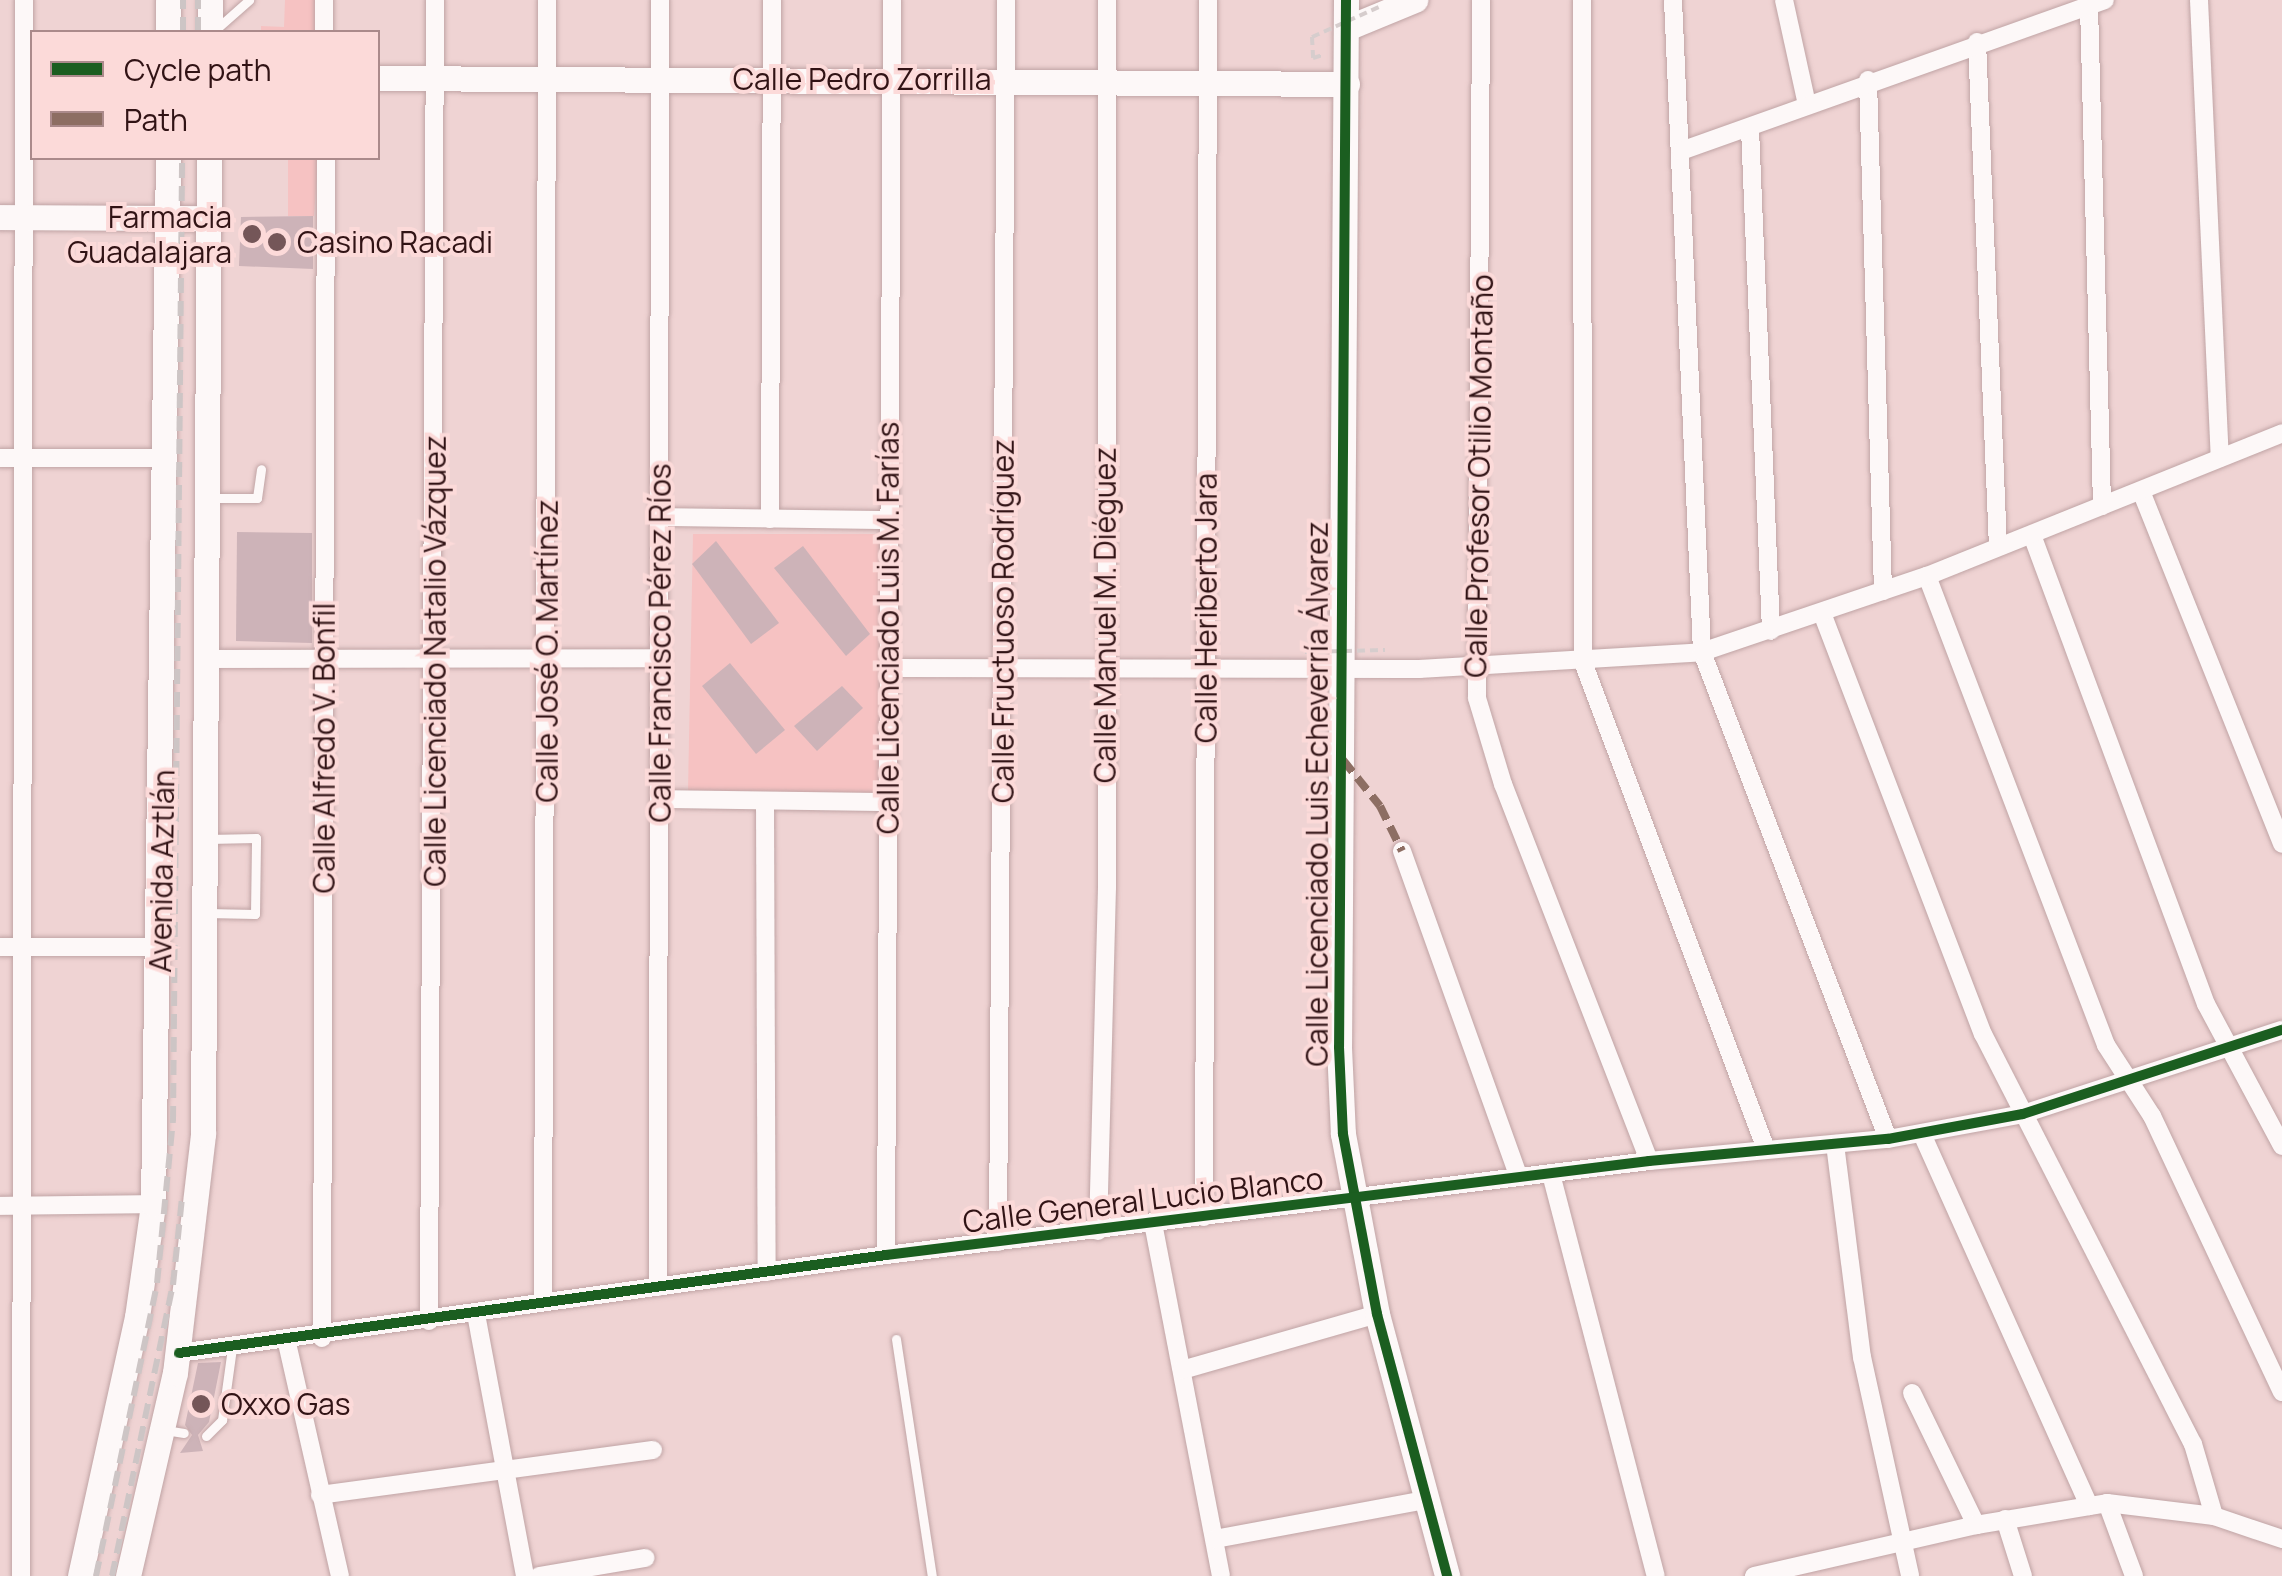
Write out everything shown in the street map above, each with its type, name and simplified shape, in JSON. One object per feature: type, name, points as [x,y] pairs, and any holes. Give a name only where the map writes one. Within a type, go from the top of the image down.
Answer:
[{"type":"main road","points":[[168,0],[168,30]]},
{"type":"main road","points":[[210,0],[211,30]]},
{"type":"main road","name":"Calle Licenciado Luis Echeverría Álvarez","points":[[1346,0],[1338,1047],[1352,1200],[1377,1314],[1447,1576]]},
{"type":"main road","points":[[1347,28],[1415,0]]},
{"type":"main road","name":"Calle Pedro Zorrilla","points":[[380,78],[1346,84]]},
{"type":"main road","name":"Avenida Aztlán","points":[[80,1576],[137,1317],[153,1204],[168,458],[168,160]]},
{"type":"main road","name":"Avenida Aztlán","points":[[128,1576],[173,1431],[183,1367],[203,1134],[208,913],[209,160]]},
{"type":"main road","points":[[11,217],[208,218]]},
{"type":"street","points":[[21,1576],[25,947],[21,458],[11,217],[24,0]]},
{"type":"street","points":[[324,0],[324,30]]},
{"type":"street","name":"Calle Licenciado Natalio Vázquez","points":[[429,1321],[437,662],[436,0]]},
{"type":"street","name":"Calle José O. Martínez","points":[[542,1302],[548,660],[547,0]]},
{"type":"street","name":"Calle Francisco Pérez Ríos","points":[[658,1287],[660,0]]},
{"type":"street","points":[[770,519],[772,0]]},
{"type":"street","name":"Calle Licenciado Luis M. Farías","points":[[886,1255],[892,0]]},
{"type":"street","name":"Calle Fructuoso Rodríguez","points":[[998,1242],[1006,0]]},
{"type":"street","name":"Calle Manuel M. Diéguez","points":[[1098,1231],[1107,0]]},
{"type":"street","name":"Calle Heriberto Jara","points":[[1204,1217],[1208,0]]},
{"type":"street","name":"Calle Profesor Otilio Montaño","points":[[1481,0],[1482,596],[1474,666],[1480,717],[1648,1161]]},
{"type":"street","points":[[1582,0],[1583,662],[1766,1149]]},
{"type":"street","points":[[1674,0],[1702,652],[1888,1140]]},
{"type":"street","points":[[1784,0],[1807,105]]},
{"type":"street","points":[[2199,0],[2220,458]]},
{"type":"street","points":[[1681,150],[1750,129],[1868,80],[2097,3],[2102,506]]},
{"type":"street","points":[[1977,42],[1998,548]]},
{"type":"street","points":[[1868,80],[1883,591]]},
{"type":"street","points":[[1750,129],[1770,631]]},
{"type":"street","name":"Calle Alfredo V. Bonfil","points":[[322,1338],[326,160]]},
{"type":"street","points":[[891,668],[1342,669],[1583,662],[1702,652],[1927,576],[2282,434]]},
{"type":"street","points":[[0,458],[168,458]]},
{"type":"street","points":[[2141,490],[2282,844]]},
{"type":"street","points":[[662,517],[888,520]]},
{"type":"street","points":[[2032,535],[2206,1004],[2232,1046],[2282,1146]]},
{"type":"street","points":[[1927,576],[2106,1046],[2152,1116],[2282,1392]]},
{"type":"street","points":[[1822,613],[1954,961],[2024,1114],[2193,1444],[2214,1516]]},
{"type":"street","points":[[207,659],[437,662],[661,658]]},
{"type":"street","points":[[660,799],[888,802]]},
{"type":"street","points":[[765,801],[767,1272]]},
{"type":"street","points":[[1402,851],[1518,1178]]},
{"type":"street","points":[[0,947],[160,947]]},
{"type":"street","name":"Calle General Lucio Blanco","points":[[183,1367],[232,1348],[886,1255],[1648,1161],[1888,1140],[2024,1114],[2282,1030]]},
{"type":"street","points":[[1922,1134],[2134,1576]]},
{"type":"street","points":[[1835,1144],[1862,1357],[1899,1541],[1910,1576]]},
{"type":"street","points":[[1551,1174],[1656,1576]]},
{"type":"street","points":[[0,1206],[153,1204]]},
{"type":"street","points":[[1153,1223],[1221,1576]]},
{"type":"street","points":[[476,1314],[525,1576]]},
{"type":"street","points":[[1182,1370],[1377,1314]]},
{"type":"street","points":[[287,1342],[340,1576]]},
{"type":"street","points":[[1912,1393],[1976,1525]]},
{"type":"street","points":[[320,1495],[653,1450]]},
{"type":"street","points":[[1214,1540],[1426,1500]]},
{"type":"street","points":[[1754,1576],[1800,1571],[1899,1541],[2098,1504],[2214,1516],[2282,1539]]},
{"type":"street","points":[[2005,1519],[2023,1576]]},
{"type":"street","points":[[539,1576],[644,1558]]},
{"type":"lane","points":[[213,30],[249,0]]},
{"type":"lane","points":[[208,498],[257,498],[261,469]]},
{"type":"lane","points":[[208,839],[256,838],[256,914],[208,913]]},
{"type":"lane","points":[[896,1339],[932,1576]]},
{"type":"lane","points":[[206,1436],[221,1424],[224,1378],[232,1348]]},
{"type":"path","points":[[1313,58],[1312,38],[1379,7]]},
{"type":"path","points":[[1305,652],[1385,650]]},
{"type":"shaded area","points":[[285,0],[316,0],[317,30],[261,30],[261,26],[284,27]]},
{"type":"shaded area","points":[[288,160],[318,160],[314,216],[288,216]]},
{"type":"shaded area","points":[[693,534],[881,534],[883,793],[688,791]]},
{"type":"building","name":"Casino Racadi","points":[[313,216],[313,269],[239,266],[241,217]]},
{"type":"building","points":[[237,532],[312,533],[312,643],[236,641]]},
{"type":"building","points":[[716,541],[779,623],[751,644],[692,564]]},
{"type":"building","points":[[803,546],[870,634],[846,656],[774,568]]},
{"type":"building","points":[[730,663],[785,730],[756,754],[702,686]]},
{"type":"building","points":[[842,686],[863,708],[817,751],[794,726]]},
{"type":"building","name":"Oxxo Gas","points":[[221,1362],[209,1422],[198,1435],[203,1451],[180,1453],[192,1435],[185,1425],[198,1363]]},
{"type":"railway","points":[[183,0],[183,30]]},
{"type":"railway","points":[[198,0],[198,30]]},
{"type":"railway","points":[[96,1576],[157,1283],[173,1121],[182,160]]},
{"type":"railway","points":[[112,1576],[173,1285],[182,1198]]},
{"type":"marked path","points":[[1343,760],[1380,806],[1402,851]]},
{"type":"cycle path","points":[[1346,0],[1339,1047],[1343,1134],[1377,1314],[1447,1576]]},
{"type":"cycle path","points":[[179,1353],[886,1255],[1649,1161],[1888,1139],[2023,1114],[2282,1030]]},
{"type":"place","name":"Farmacia Guadalajara","points":[[252,234]]},
{"type":"place","name":"Casino Racadi","points":[[277,242]]},
{"type":"place","name":"Oxxo Gas","points":[[201,1404]]}]
